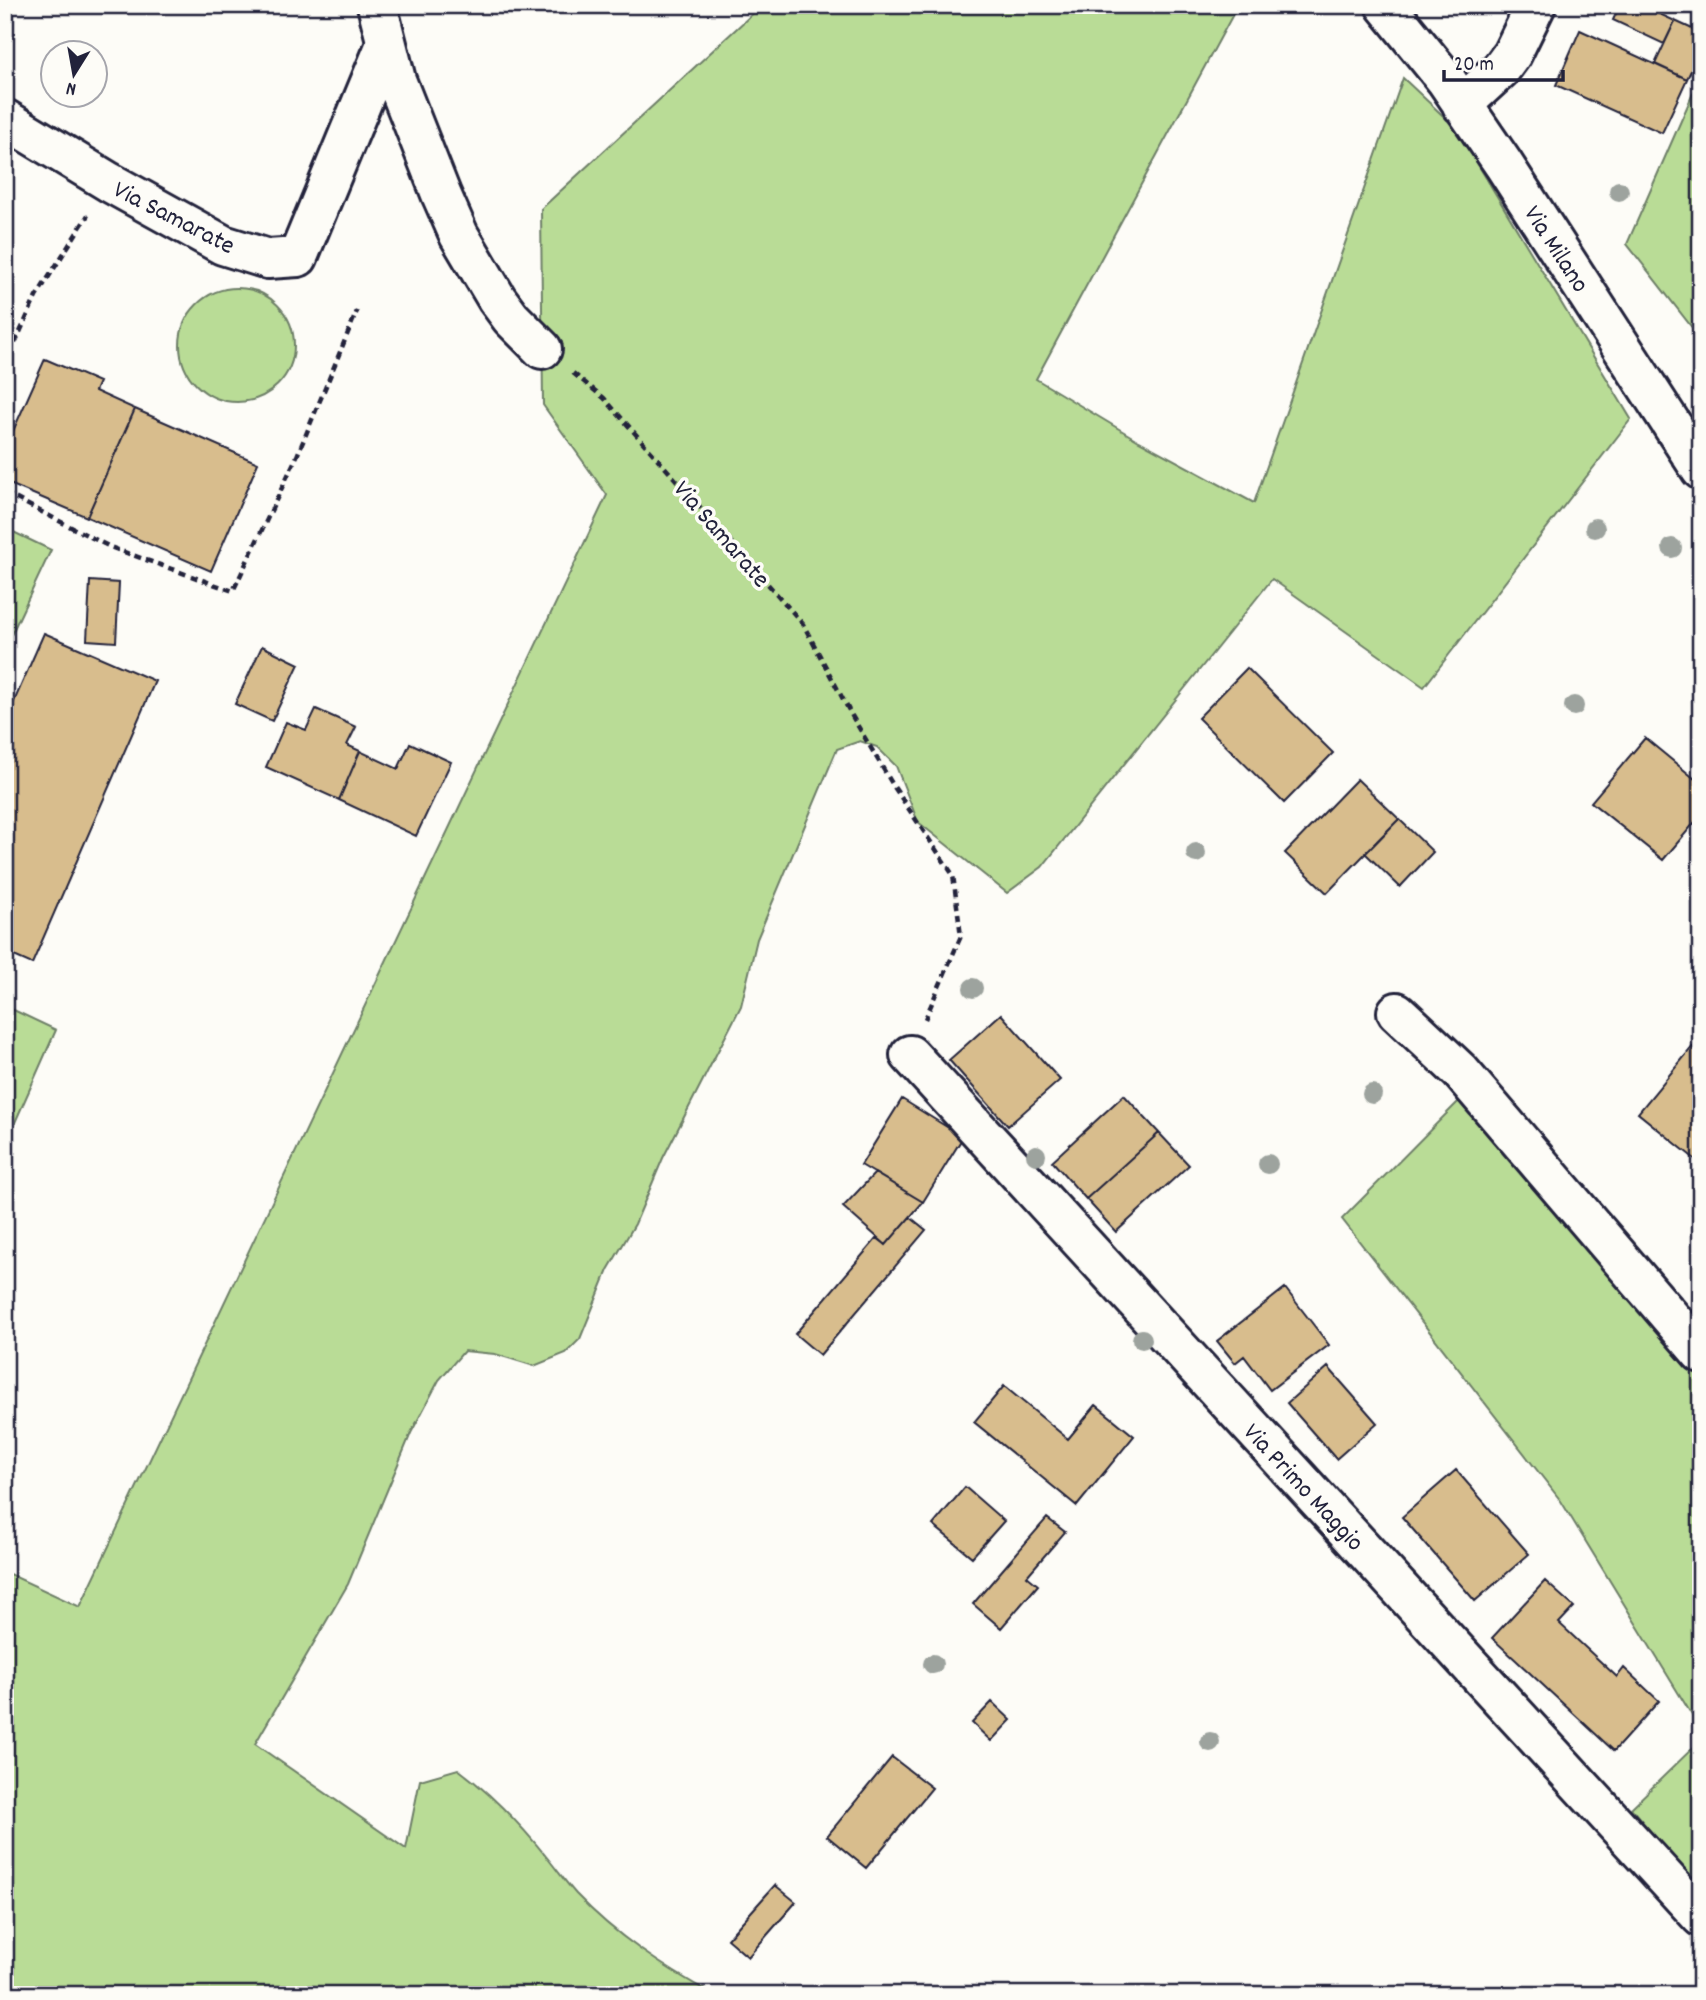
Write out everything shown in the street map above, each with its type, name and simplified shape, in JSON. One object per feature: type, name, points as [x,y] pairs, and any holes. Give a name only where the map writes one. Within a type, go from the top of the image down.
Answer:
[{"type":"street","points":[[377,5],[386,44],[409,115],[459,235],[497,299],[511,318],[542,349]]},
{"type":"street","points":[[1462,105],[1502,69],[1536,5]]},
{"type":"street","name":"Via Milano","points":[[1396,19],[1446,80],[1547,230],[1701,470]]},
{"type":"street","name":"Via Samarate","points":[[5,119],[109,182],[223,245],[268,259],[298,257],[386,44]]},
{"type":"street","points":[[1397,1012],[1460,1071],[1701,1353]]},
{"type":"street","name":"Via Primo Maggio","points":[[910,1055],[1701,1917]]},
{"type":"path","points":[[5,365],[36,297],[109,182]]},
{"type":"path","points":[[5,493],[110,547],[233,591],[297,456],[356,311]]},
{"type":"path","name":"Via Samarate","points":[[542,349],[604,398],[803,624],[894,787],[953,875],[961,936],[910,1055]]},
{"type":"green space","points":[[762,5],[1238,5],[1036,379],[1139,441],[1254,503],[1403,78],[1456,128],[1631,419],[1424,687],[1272,579],[1042,867],[1007,893],[918,822],[896,766],[877,747],[860,741],[837,749],[757,939],[741,1006],[663,1158],[635,1224],[608,1270],[580,1339],[566,1353],[534,1366],[495,1354],[464,1351],[439,1380],[411,1433],[348,1584],[255,1744],[406,1849],[420,1780],[458,1769],[506,1812],[539,1847],[576,1894],[607,1924],[658,1962],[714,1995],[5,1995],[5,1572],[80,1607],[607,495],[543,405],[541,209]]},
{"type":"green space","points":[[1701,75],[1701,339],[1627,244]]},
{"type":"green space","points":[[237,288],[259,292],[278,304],[290,323],[294,345],[290,367],[278,386],[259,398],[237,402],[215,398],[196,386],[184,367],[180,345],[184,323],[196,304],[215,292]]},
{"type":"green space","points":[[5,528],[51,550],[5,648]]},
{"type":"green space","points":[[5,1006],[56,1030],[5,1145]]},
{"type":"green space","points":[[1461,1099],[1701,1378],[1701,1730],[1561,1501],[1342,1219]]},
{"type":"green space","points":[[1701,1740],[1701,1893],[1631,1808]]},
{"type":"building","points":[[1620,5],[1640,5],[1675,21],[1664,44],[1613,20]]},
{"type":"building","points":[[1675,21],[1701,33],[1701,49],[1687,79],[1655,64]]},
{"type":"building","points":[[1580,30],[1687,79],[1662,133],[1556,85]]},
{"type":"building","points":[[45,359],[99,382],[95,391],[135,409],[87,517],[5,482],[5,449]]},
{"type":"building","points":[[135,409],[258,463],[211,571],[87,517]]},
{"type":"building","points":[[90,581],[119,583],[116,642],[87,640]]},
{"type":"building","points":[[44,633],[155,681],[32,964],[5,952],[5,722]]},
{"type":"building","points":[[262,646],[299,664],[272,721],[235,704]]},
{"type":"building","points":[[1247,668],[1333,753],[1284,803],[1198,718]]},
{"type":"building","points":[[316,709],[356,727],[347,745],[360,751],[339,800],[266,767],[286,722],[306,730]]},
{"type":"building","points":[[1645,738],[1701,784],[1701,815],[1663,860],[1591,802]]},
{"type":"building","points":[[410,743],[451,762],[416,836],[339,800],[360,751],[398,769]]},
{"type":"building","points":[[1357,779],[1399,819],[1327,893],[1285,853]]},
{"type":"building","points":[[1399,819],[1433,852],[1400,887],[1365,853]]},
{"type":"building","points":[[1001,1014],[1060,1080],[1008,1126],[949,1060]]},
{"type":"building","points":[[1698,1040],[1701,1042],[1701,1164],[1638,1113]]},
{"type":"building","points":[[1124,1095],[1159,1133],[1086,1199],[1052,1161]]},
{"type":"building","points":[[902,1099],[963,1137],[923,1202],[861,1165]]},
{"type":"building","points":[[1159,1133],[1189,1165],[1116,1232],[1086,1199]]},
{"type":"building","points":[[875,1173],[923,1202],[886,1245],[843,1207]]},
{"type":"building","points":[[910,1217],[926,1230],[820,1355],[795,1334],[877,1238],[886,1245]]},
{"type":"building","points":[[1285,1288],[1329,1345],[1270,1390],[1244,1356],[1235,1363],[1217,1341]]},
{"type":"building","points":[[1328,1367],[1377,1423],[1336,1459],[1287,1403]]},
{"type":"building","points":[[1004,1386],[1068,1439],[1096,1405],[1134,1436],[1077,1506],[974,1422]]},
{"type":"building","points":[[1456,1470],[1529,1554],[1475,1601],[1402,1517]]},
{"type":"building","points":[[965,1487],[1004,1521],[972,1557],[933,1525]]},
{"type":"building","points":[[1047,1518],[1065,1532],[1027,1576],[1038,1585],[1001,1628],[973,1604]]},
{"type":"building","points":[[1545,1581],[1574,1607],[1559,1623],[1617,1677],[1624,1668],[1659,1701],[1614,1751],[1492,1638]]},
{"type":"building","points":[[992,1702],[1011,1720],[991,1741],[972,1723]]},
{"type":"building","points":[[892,1757],[932,1788],[866,1868],[827,1836]]},
{"type":"building","points":[[775,1885],[796,1902],[748,1957],[727,1939]]}]
